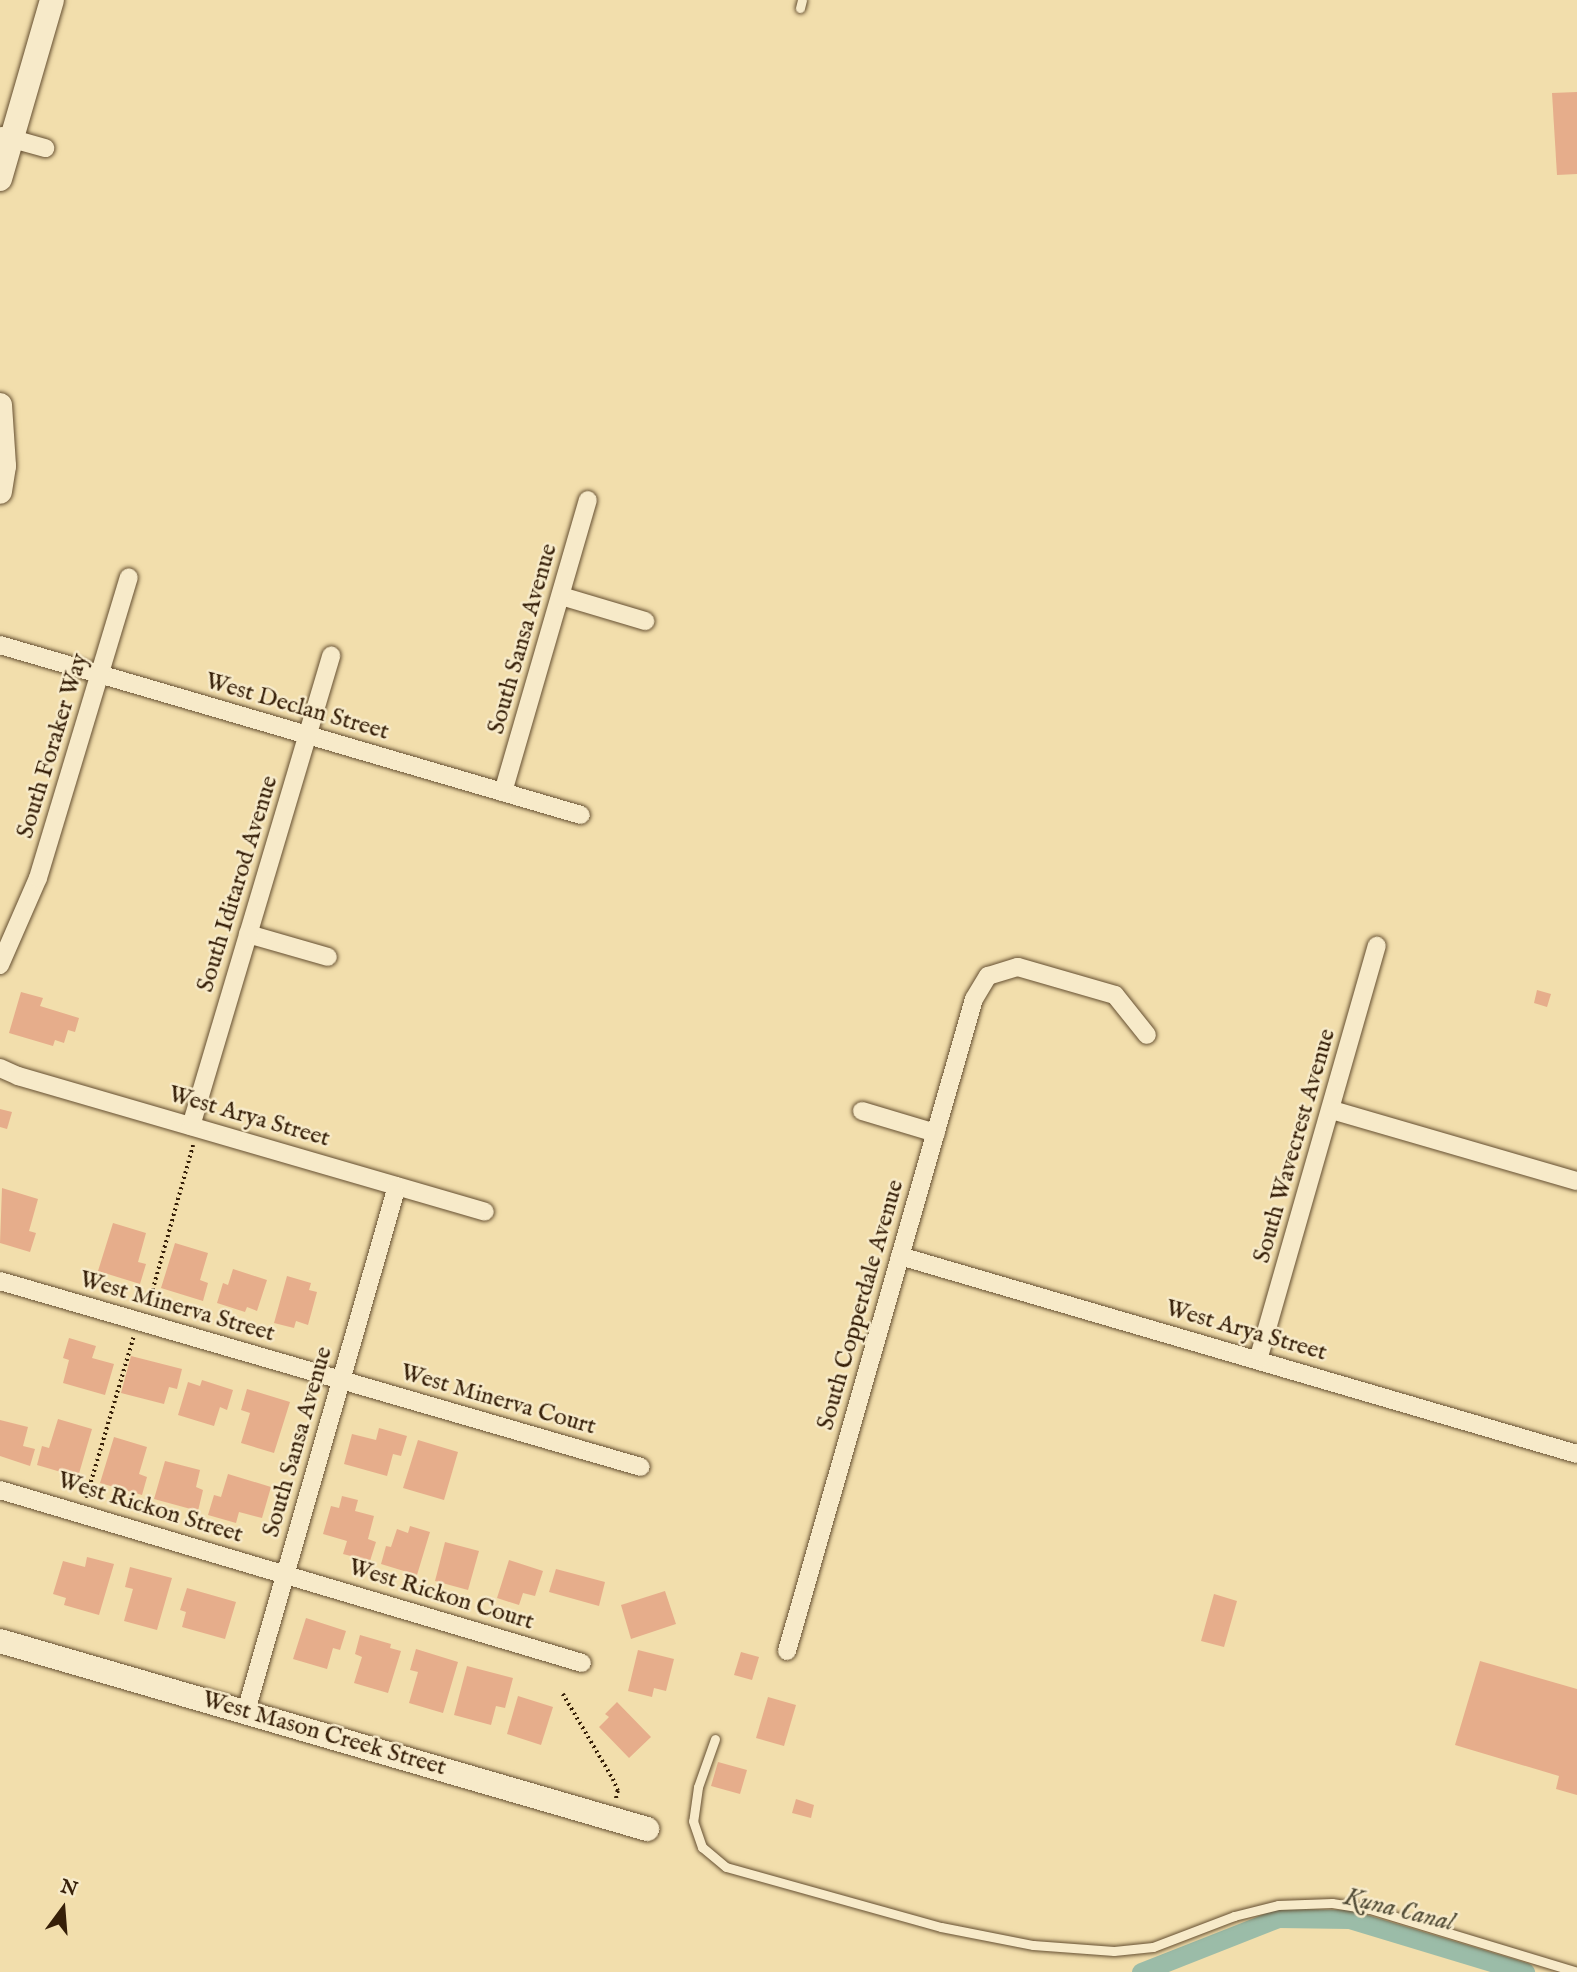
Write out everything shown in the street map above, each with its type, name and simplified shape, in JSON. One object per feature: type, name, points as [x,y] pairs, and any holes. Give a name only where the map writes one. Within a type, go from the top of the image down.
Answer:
[{"type":"street","points":[[0,178],[6,137],[52,0]]},
{"type":"street","points":[[6,137],[45,148]]},
{"type":"street","points":[[0,405],[4,466],[0,492]]},
{"type":"street","name":"South Sansa Avenue","points":[[503,792],[589,500]]},
{"type":"street","name":"South Foraker Way","points":[[0,965],[38,878],[129,577]]},
{"type":"street","points":[[561,596],[645,621]]},
{"type":"street","name":"West Declan Street","points":[[0,645],[581,815]]},
{"type":"street","name":"South Iditarod Avenue","points":[[191,1126],[331,655]]},
{"type":"street","points":[[248,934],[328,957]]},
{"type":"street","name":"South Wavecrest Avenue","points":[[1258,1360],[1377,946]]},
{"type":"street","name":"South Copperdale Avenue","points":[[787,1651],[974,999],[988,976],[1018,967],[1115,995],[1147,1035]]},
{"type":"street","name":"West Arya Street","points":[[0,1068],[485,1212]]},
{"type":"street","points":[[1332,1110],[1577,1181]]},
{"type":"street","points":[[862,1111],[936,1133]]},
{"type":"street","name":"South Sansa Avenue","points":[[246,1711],[397,1186]]},
{"type":"street","name":"West Arya Street","points":[[900,1256],[1577,1454]]},
{"type":"street","name":"West Minerva Street","points":[[0,1281],[341,1380]]},
{"type":"street","name":"West Minerva Court","points":[[341,1380],[641,1467]]},
{"type":"street","name":"West Rickon Street","points":[[0,1490],[285,1574]]},
{"type":"street","name":"West Rickon Court","points":[[285,1574],[582,1663]]},
{"type":"street","name":"West Mason Creek Street","points":[[0,1641],[647,1829]]},
{"type":"lane","points":[[715,1739],[698,1787],[693,1821],[702,1847],[726,1867],[940,1927],[1033,1945],[1114,1951],[1153,1947],[1234,1916],[1278,1905],[1332,1903],[1370,1909],[1577,1972]]},
{"type":"path","points":[[563,1694],[613,1779],[618,1791],[615,1802]]},
{"type":"building","points":[[1577,92],[1577,174],[1557,175],[1552,93]]},
{"type":"building","points":[[1537,990],[1551,994],[1547,1007],[1534,1003]]},
{"type":"building","points":[[21,992],[43,998],[40,1006],[79,1018],[75,1032],[68,1030],[64,1043],[55,1040],[53,1046],[9,1033]]},
{"type":"building","points":[[0,1109],[12,1112],[7,1129],[0,1127]]},
{"type":"building","points":[[2,1188],[38,1199],[29,1231],[36,1233],[30,1252],[0,1243]]},
{"type":"building","points":[[113,1223],[146,1233],[138,1262],[146,1264],[140,1284],[98,1271]]},
{"type":"building","points":[[175,1243],[208,1253],[200,1280],[208,1283],[203,1301],[161,1288]]},
{"type":"building","points":[[233,1269],[267,1280],[257,1311],[247,1307],[245,1312],[217,1303],[223,1283],[228,1285]]},
{"type":"building","points":[[287,1276],[311,1283],[309,1290],[317,1292],[308,1325],[296,1321],[294,1328],[274,1323]]},
{"type":"building","points":[[69,1338],[96,1346],[92,1358],[114,1364],[105,1395],[63,1383],[69,1360],[63,1358]]},
{"type":"building","points":[[131,1356],[182,1369],[177,1389],[169,1387],[164,1404],[121,1393]]},
{"type":"building","points":[[202,1380],[233,1390],[227,1410],[220,1407],[214,1426],[178,1415],[188,1382],[200,1386]]},
{"type":"building","points":[[247,1389],[290,1402],[274,1453],[241,1443],[250,1413],[241,1410]]},
{"type":"building","points":[[58,1419],[92,1429],[78,1477],[37,1465],[42,1446],[49,1448]]},
{"type":"building","points":[[0,1420],[28,1427],[23,1446],[35,1449],[30,1466],[0,1456]]},
{"type":"building","points":[[379,1428],[407,1436],[401,1456],[393,1454],[387,1476],[344,1464],[352,1434],[376,1440]]},
{"type":"building","points":[[114,1437],[147,1447],[139,1474],[147,1477],[142,1495],[100,1483]]},
{"type":"building","points":[[418,1440],[458,1452],[444,1500],[403,1488]]},
{"type":"building","points":[[165,1461],[200,1470],[196,1487],[203,1490],[198,1511],[154,1499]]},
{"type":"building","points":[[228,1474],[271,1487],[262,1518],[239,1512],[236,1523],[208,1515],[214,1495],[221,1497]]},
{"type":"building","points":[[342,1496],[358,1500],[355,1511],[374,1516],[368,1539],[376,1542],[370,1561],[343,1554],[347,1541],[323,1534],[331,1506],[339,1508]]},
{"type":"building","points":[[410,1526],[430,1532],[417,1575],[381,1564],[386,1546],[391,1547],[397,1529],[408,1533]]},
{"type":"building","points":[[445,1542],[479,1551],[468,1590],[435,1581]]},
{"type":"building","points":[[87,1557],[114,1564],[99,1615],[64,1605],[66,1598],[53,1594],[63,1561],[85,1567]]},
{"type":"building","points":[[509,1560],[543,1571],[535,1596],[523,1593],[519,1605],[497,1598]]},
{"type":"building","points":[[130,1567],[172,1578],[157,1630],[124,1621],[133,1589],[125,1587]]},
{"type":"building","points":[[556,1569],[605,1582],[599,1606],[549,1592]]},
{"type":"building","points":[[187,1588],[236,1602],[225,1639],[182,1627],[186,1612],[180,1610]]},
{"type":"building","points":[[665,1591],[676,1624],[631,1639],[621,1605]]},
{"type":"building","points":[[1214,1594],[1237,1601],[1224,1647],[1201,1641]]},
{"type":"building","points":[[306,1618],[346,1631],[340,1650],[333,1648],[327,1669],[293,1659]]},
{"type":"building","points":[[360,1635],[391,1644],[390,1648],[401,1651],[388,1693],[354,1683],[362,1657],[355,1654]]},
{"type":"building","points":[[416,1649],[458,1662],[443,1713],[409,1703],[418,1672],[410,1670]]},
{"type":"building","points":[[638,1650],[674,1659],[666,1691],[654,1688],[652,1697],[628,1691]]},
{"type":"building","points":[[741,1652],[759,1657],[752,1680],[734,1675]]},
{"type":"building","points":[[1480,1661],[1577,1689],[1577,1795],[1556,1789],[1559,1776],[1455,1745]]},
{"type":"building","points":[[467,1666],[513,1678],[505,1708],[496,1706],[491,1725],[454,1715]]},
{"type":"building","points":[[518,1696],[553,1707],[541,1745],[507,1734]]},
{"type":"building","points":[[768,1697],[796,1705],[784,1746],[756,1738]]},
{"type":"building","points":[[617,1702],[651,1737],[629,1758],[599,1727],[609,1717],[605,1714]]},
{"type":"building","points":[[718,1762],[747,1770],[740,1794],[711,1786]]},
{"type":"building","points":[[796,1799],[814,1805],[811,1818],[792,1813]]},
{"type":"waterway","name":"Kuna Canal","points":[[1141,1972],[1278,1918],[1349,1919],[1525,1972]]}]
